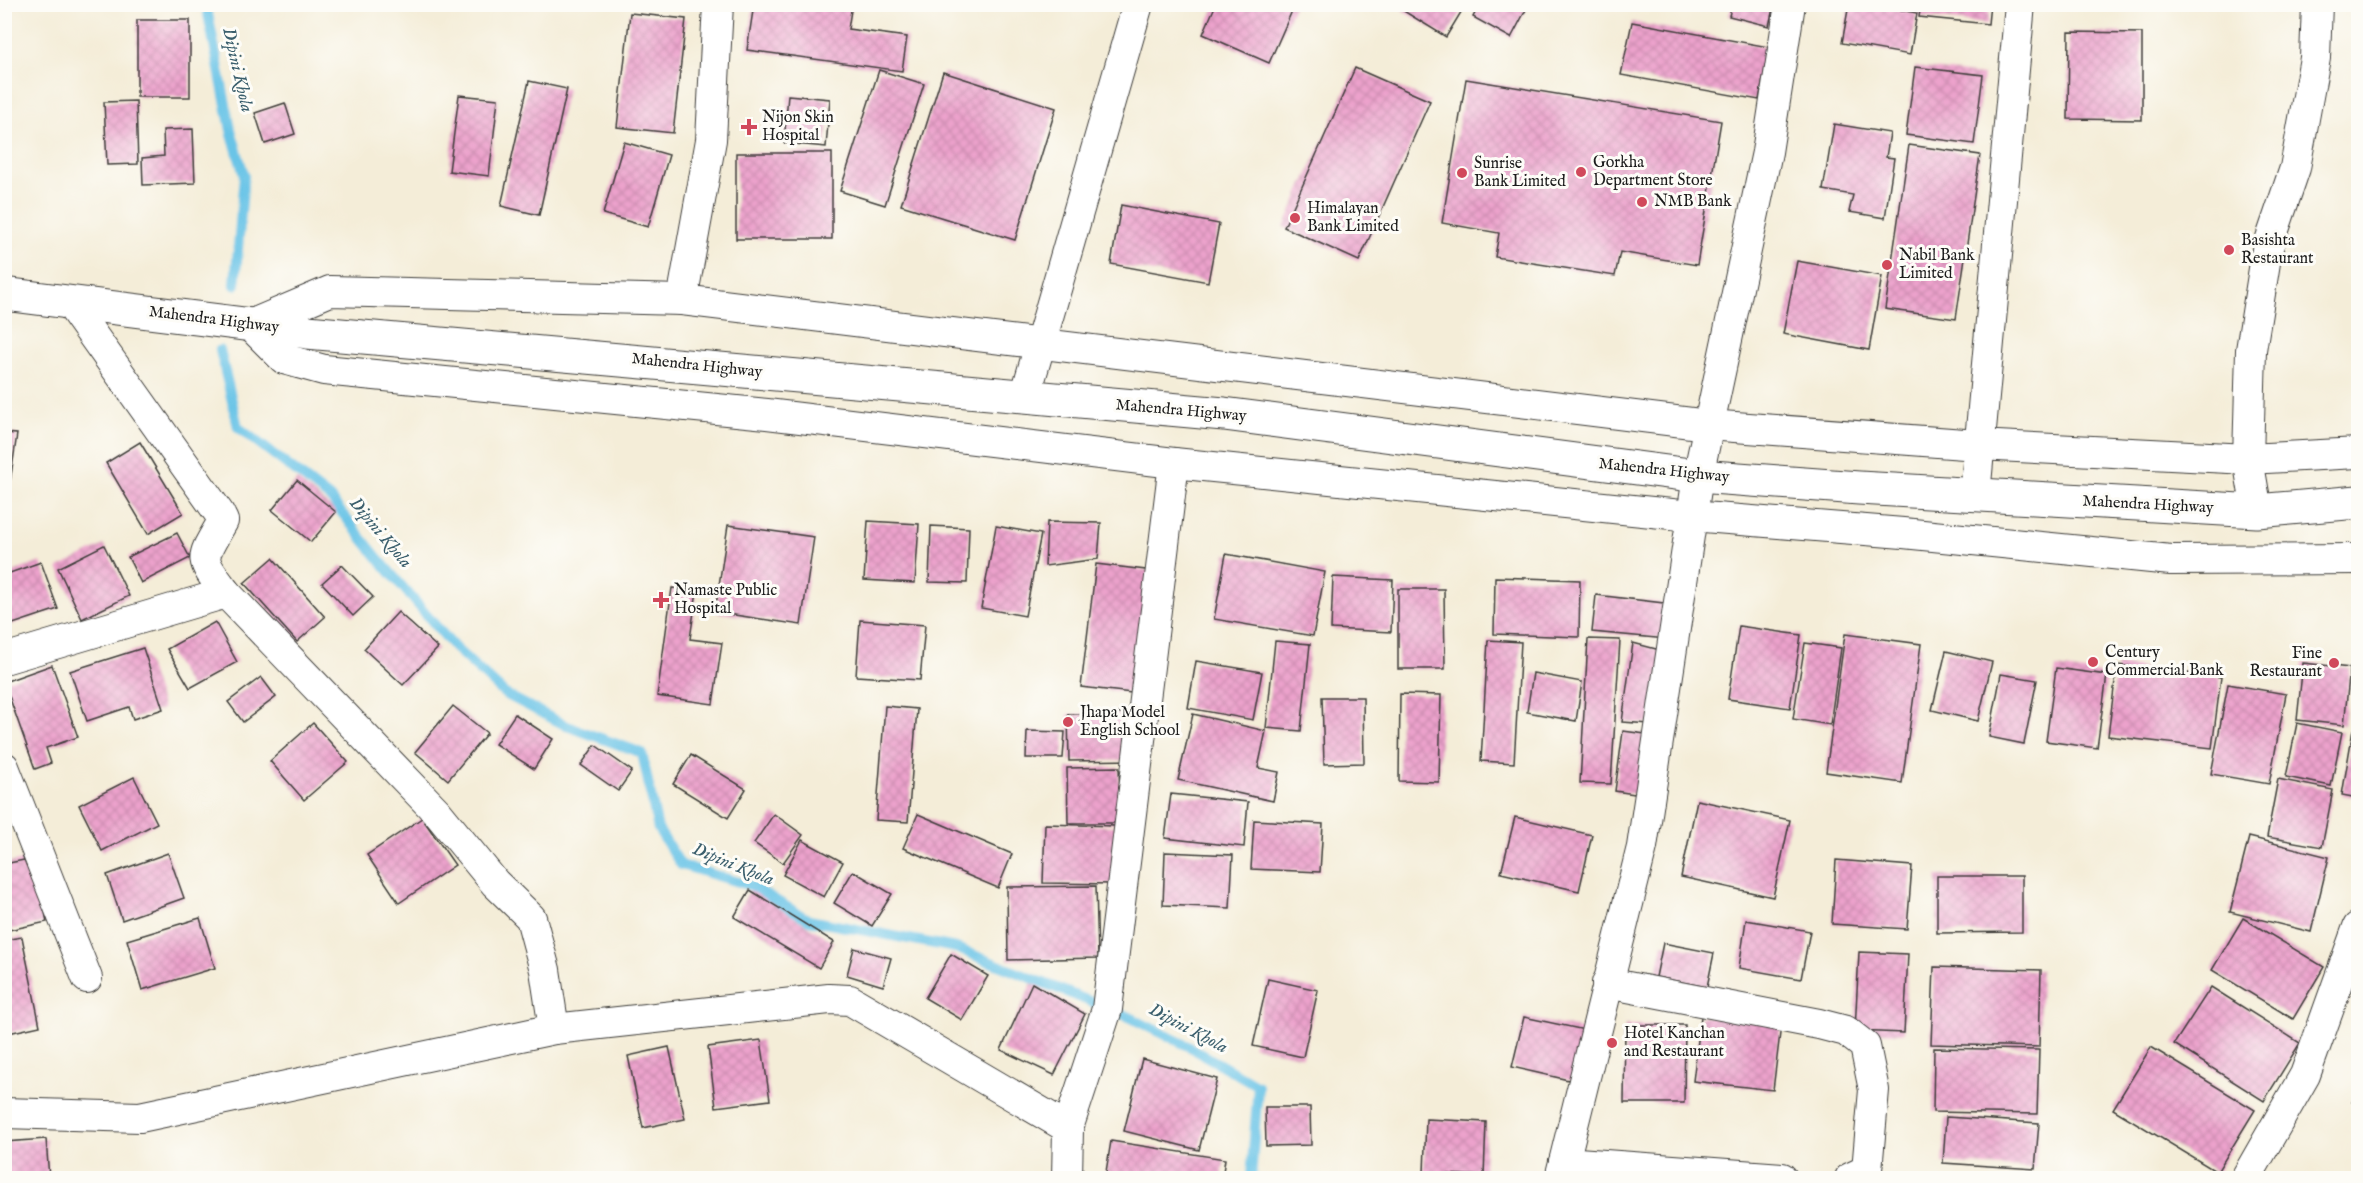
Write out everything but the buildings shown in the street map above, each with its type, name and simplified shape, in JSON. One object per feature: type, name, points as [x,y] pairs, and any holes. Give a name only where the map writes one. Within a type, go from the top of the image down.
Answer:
[{"type":"highway","name":"Mahendra Highway","points":[[4,294],[250,325],[1025,398],[1224,414],[1698,476],[2258,511],[2358,502]]},
{"type":"street","points":[[682,300],[711,140],[718,4]]},
{"type":"street","points":[[1025,398],[1138,4]]},
{"type":"street","points":[[1782,1179],[1562,1170],[1606,982],[1642,847],[1698,476],[1767,152],[1790,4]]},
{"type":"street","points":[[1975,495],[1978,445],[2001,238],[2020,4]]},
{"type":"street","points":[[2258,511],[2248,459],[2251,350],[2267,250],[2295,168],[2315,58],[2317,4]]},
{"type":"street","points":[[2358,453],[2248,459],[1978,445],[1708,425],[1042,342],[682,300],[330,291],[250,325],[284,359],[324,370],[767,414],[1174,464],[1691,516],[1903,533],[2171,560],[2358,559]]},
{"type":"street","points":[[69,302],[219,513],[223,521],[204,555],[205,565],[226,593],[437,812],[495,883],[531,918],[545,970],[554,1029]]},
{"type":"street","points":[[1067,1179],[1068,1128],[1107,1009],[1174,464]]},
{"type":"street","points":[[4,659],[226,593]]},
{"type":"street","points":[[4,767],[87,978]]},
{"type":"street","points":[[2246,1179],[2305,1075],[2358,927]]},
{"type":"street","points":[[1606,982],[1819,1024],[1846,1031],[1865,1046],[1874,1090],[1867,1170],[1850,1179]]},
{"type":"street","points":[[4,1113],[140,1117],[554,1029],[829,999],[850,1000],[1068,1128]]},
{"type":"waterway","name":"Dipini Khola","points":[[206,4],[231,130],[244,175],[235,285]]},
{"type":"waterway","name":"Dipini Khola","points":[[220,350],[238,427],[330,498],[455,648],[505,694],[567,726],[642,753],[658,829],[681,865],[752,886],[809,920],[956,948],[1129,1017],[1188,1046],[1258,1086],[1251,1178]]},
{"type":"place","name":"Nijon Skin Hospital","points":[[749,127]]},
{"type":"place","name":"Gorkha Department Store","points":[[1581,172]]},
{"type":"place","name":"Sunrise Bank Limited","points":[[1462,173]]},
{"type":"place","name":"NMB Bank","points":[[1642,202]]},
{"type":"place","name":"Himalayan Bank Limited","points":[[1295,218]]},
{"type":"place","name":"Basishta Restaurant","points":[[2229,250]]},
{"type":"place","name":"Nabil Bank Limited","points":[[1887,265]]},
{"type":"place","name":"Namaste Public Hospital","points":[[661,600]]},
{"type":"place","name":"Century Commercial Bank","points":[[2093,662]]},
{"type":"place","name":"Fine Restaurant","points":[[2334,663]]},
{"type":"place","name":"Jhapa Model English School","points":[[1068,722]]},
{"type":"place","name":"Hotel Kanchan and Restaurant","points":[[1612,1043]]}]
